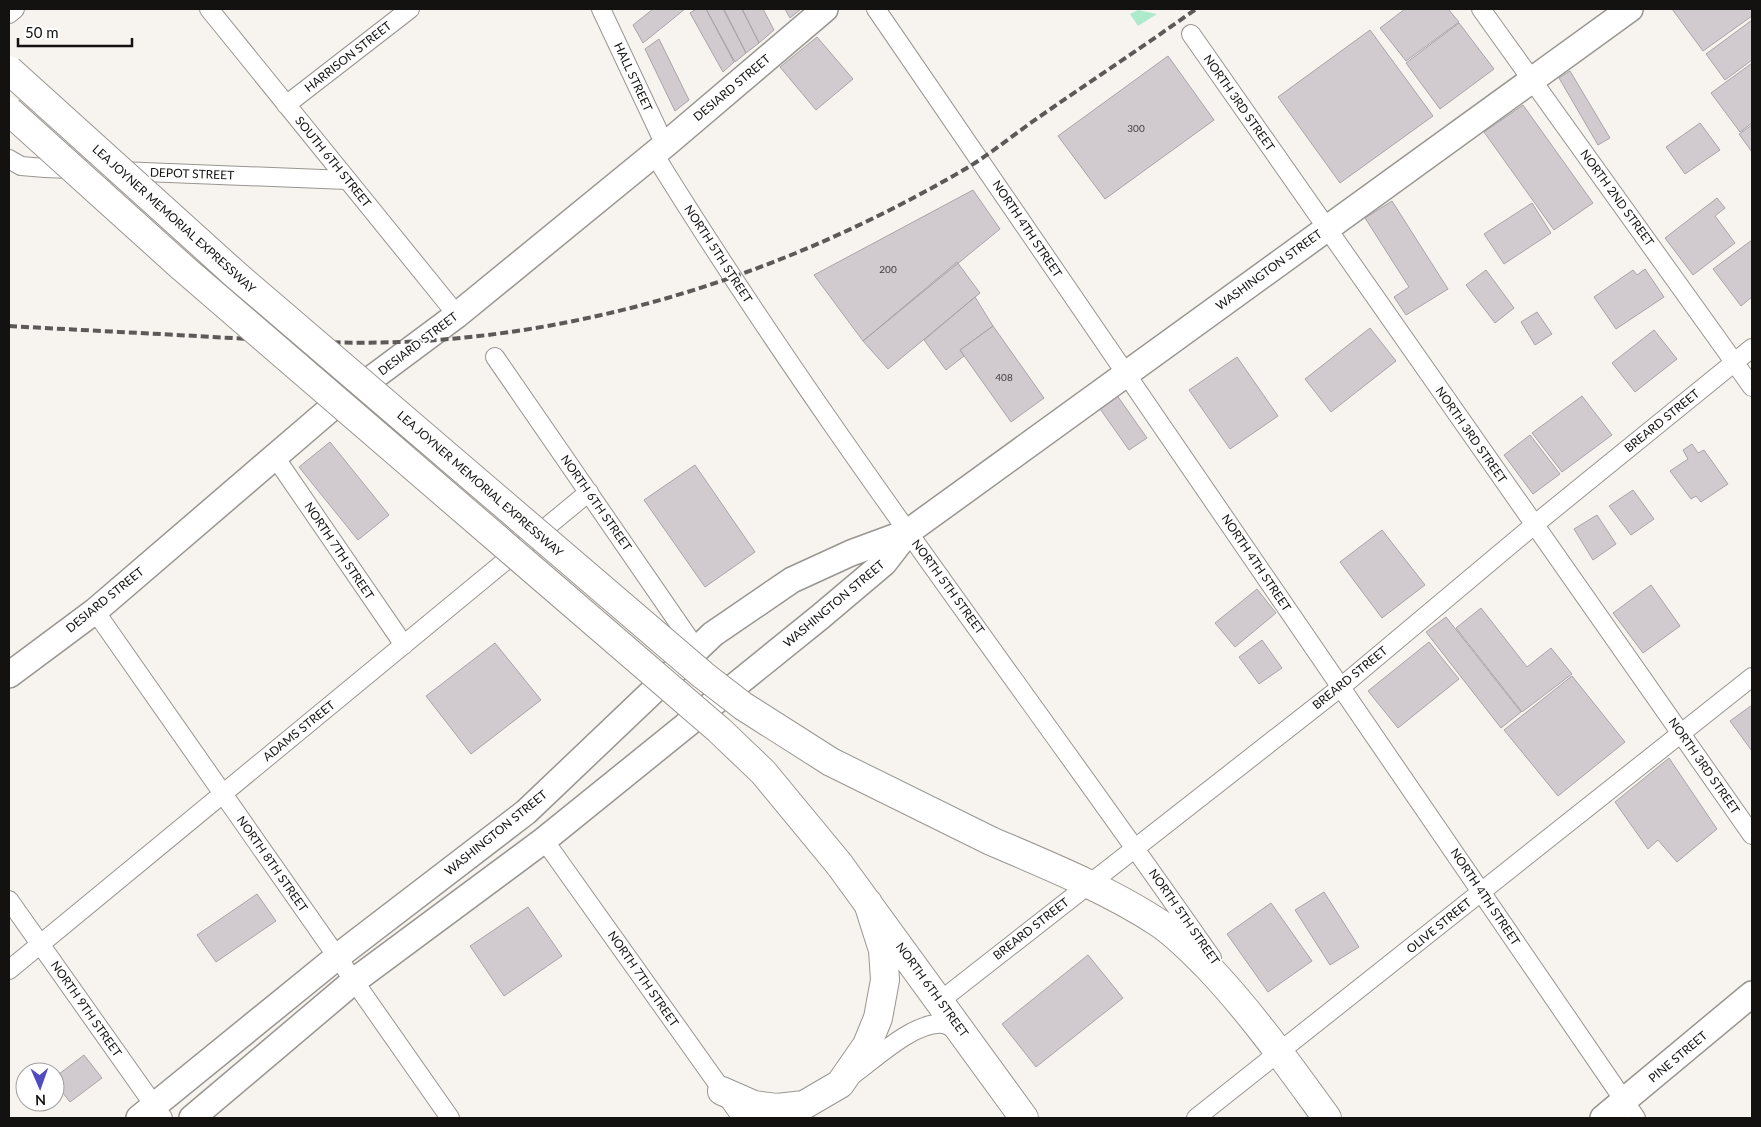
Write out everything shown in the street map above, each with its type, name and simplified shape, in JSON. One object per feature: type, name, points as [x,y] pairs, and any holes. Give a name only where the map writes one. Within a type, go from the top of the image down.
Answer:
[{"type":"main road","name":"LEA JOYNER MEMORIAL EXPRESSWAY","points":[[9,70],[236,275],[710,680],[743,706],[831,762],[992,840]]},
{"type":"main road","name":"NORTH 6TH STREET","points":[[9,111],[182,268],[719,730],[763,772],[839,864],[1024,1118]]},
{"type":"main road","name":"NORTH 5TH STREET","points":[[992,840],[1087,885],[1159,923],[1186,945],[1252,1014],[1327,1118]]},
{"type":"main road","points":[[722,1091],[754,1105],[777,1108],[804,1104],[840,1084],[867,1045],[878,1018],[885,980],[883,950],[868,903]]},
{"type":"street","points":[[9,14],[15,9]]},
{"type":"street","name":"SOUTH 6TH STREET","points":[[209,9],[457,315]]},
{"type":"street","name":"HARRISON STREET","points":[[286,105],[410,9]]},
{"type":"street","name":"HALL STREET","points":[[601,9],[659,149]]},
{"type":"street","name":"DESIARD STREET","points":[[9,674],[95,610],[328,411],[457,315],[659,149],[825,9]]},
{"type":"street","name":"NORTH 4TH STREET","points":[[876,9],[1630,1110]]},
{"type":"street","name":"NORTH 2ND STREET","points":[[1481,9],[1752,387]]},
{"type":"street","name":"WASHINGTON STREET","points":[[152,1114],[337,957],[526,812],[713,634],[792,580],[851,553],[908,532],[1630,9]]},
{"type":"street","name":"NORTH 3RD STREET","points":[[1191,34],[1752,835]]},
{"type":"street","name":"NORTH 5TH STREET","points":[[659,149],[716,254],[908,532],[1135,847],[1252,1014]]},
{"type":"street","name":"DEPOT STREET","points":[[9,159],[21,166],[45,168],[347,180]]},
{"type":"street","name":"BREARD STREET","points":[[940,1001],[1340,687],[1534,525],[1752,348]]},
{"type":"street","name":"NORTH 6TH STREET","points":[[494,357],[697,650]]},
{"type":"street","name":"NORTH 7TH STREET","points":[[275,457],[404,645]]},
{"type":"street","name":"ADAMS STREET","points":[[9,970],[589,492]]},
{"type":"street","name":"WASHINGTON STREET","points":[[192,1118],[354,981],[544,840],[884,563],[908,532]]},
{"type":"street","name":"NORTH 8TH STREET","points":[[95,610],[450,1118]]},
{"type":"street","name":"OLIVE STREET","points":[[1196,1118],[1752,676]]},
{"type":"street","name":"NORTH 7TH STREET","points":[[544,840],[742,1118]]},
{"type":"street","name":"NORTH 9TH STREET","points":[[9,900],[152,1114]]},
{"type":"street","name":"PINE STREET","points":[[1603,1118],[1630,1110],[1752,994]]},
{"type":"street","points":[[799,1118],[840,1084],[914,1031],[926,1025],[945,1024],[968,1039]]},
{"type":"green space","points":[[1138,10],[1157,14],[1138,26],[1130,14]]},
{"type":"building","points":[[653,9],[685,9],[643,43],[633,25]]},
{"type":"building","points":[[696,9],[706,9],[734,62],[723,72],[690,13]]},
{"type":"building","points":[[706,9],[723,9],[746,53],[735,62]]},
{"type":"building","points":[[724,9],[742,9],[759,43],[746,53]]},
{"type":"building","points":[[742,9],[763,9],[774,30],[759,43]]},
{"type":"building","points":[[785,9],[801,9],[790,18]]},
{"type":"building","points":[[1405,9],[1448,9],[1459,22],[1406,61],[1380,28]]},
{"type":"building","points":[[1672,9],[1752,9],[1752,16],[1703,51]]},
{"type":"building","points":[[1752,20],[1752,60],[1725,80],[1706,54]]},
{"type":"building","points":[[1459,23],[1494,69],[1440,109],[1406,63]]},
{"type":"building","points":[[1370,30],[1433,116],[1340,183],[1278,97]]},
{"type":"building","points":[[817,37],[853,79],[816,110],[780,67]]},
{"type":"building","points":[[659,39],[689,100],[675,111],[645,49]]},
{"type":"building","points":[[1168,56],[1214,120],[1105,199],[1058,136]]},
{"type":"building","points":[[1752,63],[1752,123],[1740,132],[1711,93]]},
{"type":"building","points":[[1570,71],[1610,138],[1598,145],[1559,78]]},
{"type":"building","points":[[1523,105],[1593,203],[1554,230],[1484,132]]},
{"type":"building","points":[[1700,123],[1720,150],[1685,174],[1666,147]]},
{"type":"building","points":[[1752,125],[1752,152],[1739,134]]},
{"type":"building","points":[[973,190],[1000,229],[863,341],[814,275]]},
{"type":"building","points":[[1717,198],[1725,208],[1715,216],[1735,243],[1693,275],[1665,238]]},
{"type":"building","points":[[1392,201],[1448,289],[1406,315],[1394,297],[1409,287],[1365,218]]},
{"type":"building","points":[[1532,203],[1551,233],[1504,264],[1484,234]]},
{"type":"building","points":[[1752,240],[1752,297],[1741,306],[1713,269]]},
{"type":"building","points":[[957,262],[980,293],[888,369],[863,341]]},
{"type":"building","points":[[1645,269],[1664,297],[1616,329],[1594,297],[1633,270],[1637,275]]},
{"type":"building","points":[[1486,270],[1514,308],[1495,323],[1466,285]]},
{"type":"building","points":[[975,297],[993,326],[960,350],[964,356],[946,370],[924,340]]},
{"type":"building","points":[[1537,312],[1552,334],[1535,345],[1521,322]]},
{"type":"building","points":[[993,326],[1044,398],[1011,422],[960,350]]},
{"type":"building","points":[[1370,328],[1396,361],[1331,412],[1305,379]]},
{"type":"building","points":[[1654,330],[1677,359],[1635,392],[1612,363]]},
{"type":"building","points":[[1237,357],[1278,416],[1230,449],[1189,390]]},
{"type":"building","points":[[1116,394],[1147,438],[1129,450],[1098,406]]},
{"type":"building","points":[[1582,396],[1612,435],[1562,472],[1532,433]]},
{"type":"building","points":[[1530,435],[1560,474],[1533,494],[1504,455]]},
{"type":"building","points":[[330,442],[389,515],[358,540],[299,467]]},
{"type":"building","points":[[1692,444],[1698,453],[1704,450],[1728,484],[1701,502],[1696,496],[1691,499],[1670,471],[1688,459],[1683,450]]},
{"type":"building","points":[[695,465],[755,552],[705,587],[644,500]]},
{"type":"building","points":[[1633,490],[1654,519],[1631,535],[1609,506]]},
{"type":"building","points":[[1597,515],[1616,544],[1593,560],[1574,529]]},
{"type":"building","points":[[1382,530],[1425,585],[1382,618],[1340,562]]},
{"type":"building","points":[[1651,585],[1680,626],[1643,653],[1613,613]]},
{"type":"building","points":[[1257,589],[1276,613],[1235,647],[1215,623]]},
{"type":"building","points":[[1481,608],[1527,667],[1551,648],[1572,674],[1522,712],[1456,628]]},
{"type":"building","points":[[1446,617],[1521,712],[1501,728],[1426,632]]},
{"type":"building","points":[[1262,640],[1282,668],[1259,684],[1239,657]]},
{"type":"building","points":[[1429,642],[1459,679],[1398,728],[1368,691]]},
{"type":"building","points":[[495,643],[541,700],[471,754],[426,696]]},
{"type":"building","points":[[1572,676],[1625,742],[1558,796],[1504,730]]},
{"type":"building","points":[[1752,705],[1752,751],[1730,721]]},
{"type":"building","points":[[1669,758],[1717,829],[1677,862],[1658,840],[1648,849],[1615,802]]},
{"type":"building","points":[[1324,892],[1359,947],[1330,965],[1295,910]]},
{"type":"building","points":[[257,894],[276,921],[216,962],[197,935]]},
{"type":"building","points":[[1271,903],[1312,961],[1268,992],[1227,934]]},
{"type":"building","points":[[528,907],[562,956],[504,996],[470,946]]},
{"type":"building","points":[[1088,955],[1123,998],[1036,1067],[1002,1024]]},
{"type":"building","points":[[84,1055],[102,1078],[70,1102],[65,1096],[65,1069]]},
{"type":"railway","points":[[9,326],[292,341],[344,343],[397,342],[494,334],[564,323],[633,307],[701,288],[768,264],[834,237],[898,206],[980,160],[1196,9]]}]
